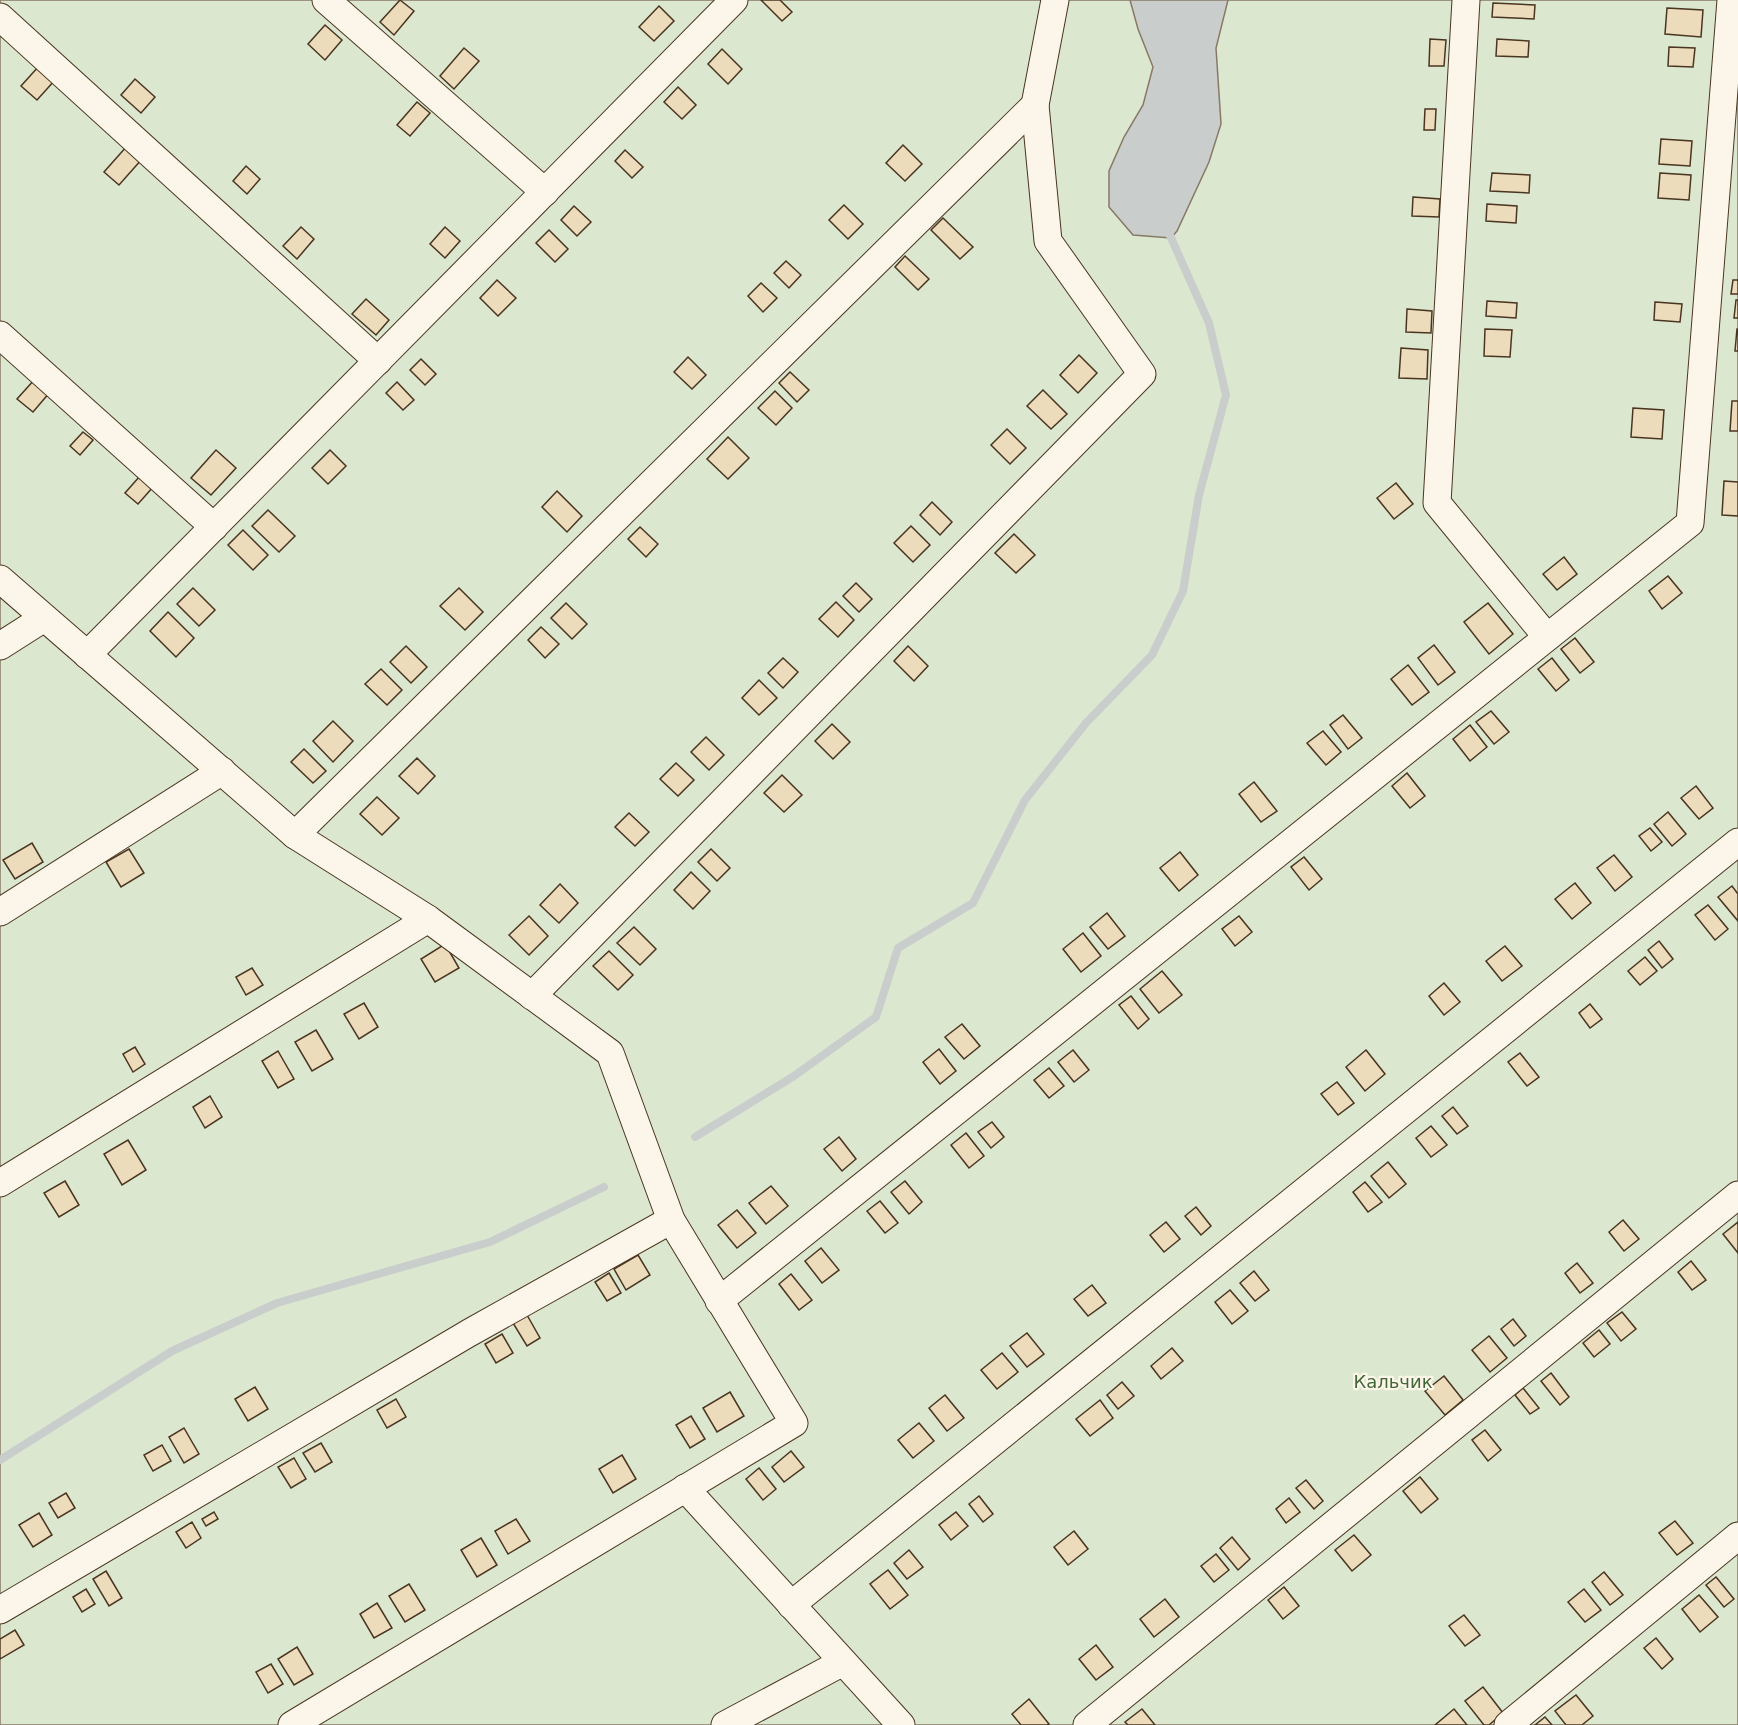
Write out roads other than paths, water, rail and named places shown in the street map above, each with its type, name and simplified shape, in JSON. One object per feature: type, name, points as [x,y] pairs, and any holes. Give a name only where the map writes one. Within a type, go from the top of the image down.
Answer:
[{"type":"lane","points":[[326,0],[545,192]]},
{"type":"lane","points":[[87,655],[734,0]]},
{"type":"lane","points":[[532,996],[1142,374],[1048,241],[1035,105],[1055,0]]},
{"type":"lane","points":[[1466,0],[1437,503],[1547,637]]},
{"type":"lane","points":[[719,1301],[1690,523],[1731,0]]},
{"type":"lane","points":[[0,17],[378,361]]},
{"type":"lane","points":[[295,835],[1035,105]]},
{"type":"lane","points":[[0,335],[214,528]]},
{"type":"lane","points":[[0,579],[295,835],[428,919],[610,1053],[670,1220],[794,1423],[292,1725]]},
{"type":"lane","points":[[0,646],[44,618]]},
{"type":"lane","points":[[0,912],[222,771]]},
{"type":"lane","points":[[791,1605],[1738,843]]},
{"type":"lane","points":[[0,1183],[428,919]]},
{"type":"lane","points":[[1087,1725],[1738,1195]]},
{"type":"lane","points":[[0,1610],[469,1333],[670,1220]]},
{"type":"lane","points":[[685,1488],[901,1725]]},
{"type":"lane","points":[[1508,1725],[1738,1536]]},
{"type":"lane","points":[[725,1725],[843,1662]]},
{"type":"waterway","points":[[695,1137],[794,1076],[876,1017],[898,948],[973,903],[1025,800],[1086,723],[1152,655],[1183,591],[1199,495],[1226,395],[1209,323],[1168,231]]},
{"type":"waterway","points":[[0,1460],[172,1351],[277,1303],[490,1242],[604,1187]]},
{"type":"park label","name":"Кальчик","points":[[1393,1382]]}]
